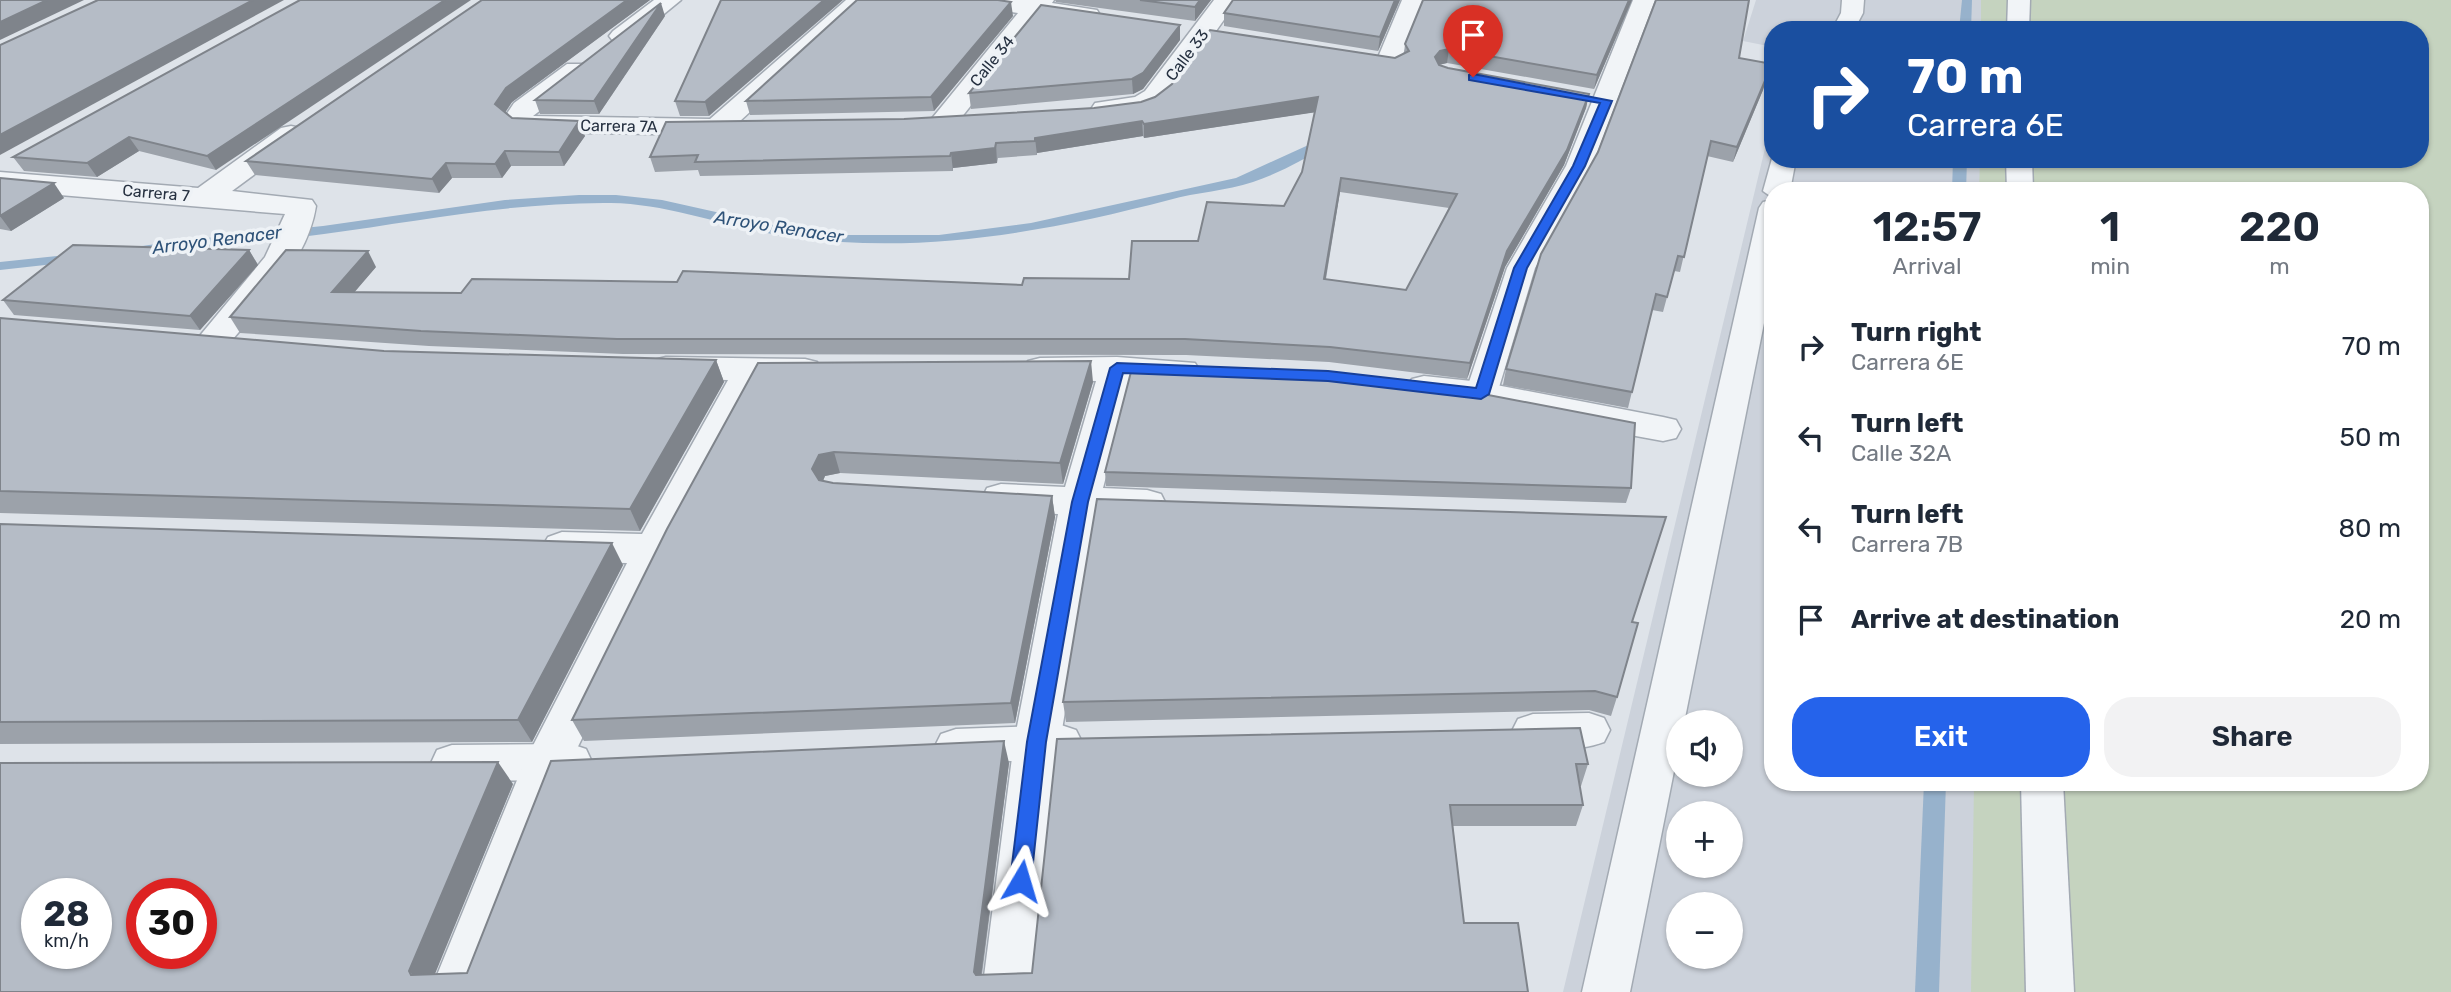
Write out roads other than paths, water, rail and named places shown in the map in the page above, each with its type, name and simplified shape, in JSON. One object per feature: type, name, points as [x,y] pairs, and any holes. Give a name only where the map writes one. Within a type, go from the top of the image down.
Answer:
[{"type":"street","name":"Carrera 7A","points":[[669,0],[524,110],[518,118],[528,124],[757,126]]},
{"type":"street","points":[[717,127],[860,0]]},
{"type":"street","points":[[972,0],[1039,4],[1114,19]]},
{"type":"street","name":"Calle 33","points":[[1080,111],[1142,104],[1155,97],[1205,33],[1226,0]]},
{"type":"street","name":"Calle 34","points":[[984,119],[929,122],[1039,4]]},
{"type":"street","points":[[1179,29],[1205,33]]},
{"type":"street","points":[[205,197],[310,121]]},
{"type":"street","points":[[0,170],[24,156]]},
{"type":"street","name":"Carrera 7","points":[[0,181],[301,206],[301,217],[288,247],[197,343],[250,348]]},
{"type":"street","points":[[628,367],[832,370]]},
{"type":"street","points":[[1008,992],[1037,742],[1080,502],[1117,368]]},
{"type":"street","points":[[1009,369],[1117,368],[1209,372]]},
{"type":"street","points":[[456,992],[547,763],[654,550],[751,370]]},
{"type":"street","points":[[1392,383],[1481,394],[1663,429]]},
{"type":"street","points":[[960,495],[1177,505]]},
{"type":"street","points":[[529,546],[654,550]]},
{"type":"lane","points":[[1362,58],[1390,63],[1413,0]]},
{"type":"lane","points":[[1481,394],[1521,268],[1579,166],[1644,0]]},
{"type":"lane","points":[[1848,21],[1852,13],[1853,0]]},
{"type":"lane","points":[[2018,21],[2019,0]]},
{"type":"lane","points":[[1205,33],[1231,37]]},
{"type":"lane","points":[[1580,96],[1606,101]]},
{"type":"lane","points":[[1606,992],[1764,250]]},
{"type":"lane","points":[[1495,732],[1589,730]]},
{"type":"lane","points":[[914,747],[1104,741]]},
{"type":"lane","points":[[410,763],[615,760]]},
{"type":"lane","points":[[2042,791],[2050,992]]},
{"type":"waterway","points":[[1966,21],[1967,0]]},
{"type":"waterway","name":"Arroyo Renacer","points":[[128,252],[323,230],[505,204],[579,199],[616,199],[662,204],[796,234],[845,239],[939,239],[1031,227],[1240,182],[1279,166],[1326,141]]},
{"type":"waterway","points":[[1959,182],[1960,168]]},
{"type":"waterway","name":"Arroyo Renacer","points":[[0,266],[76,258]]},
{"type":"waterway","points":[[1927,992],[1935,791]]}]
